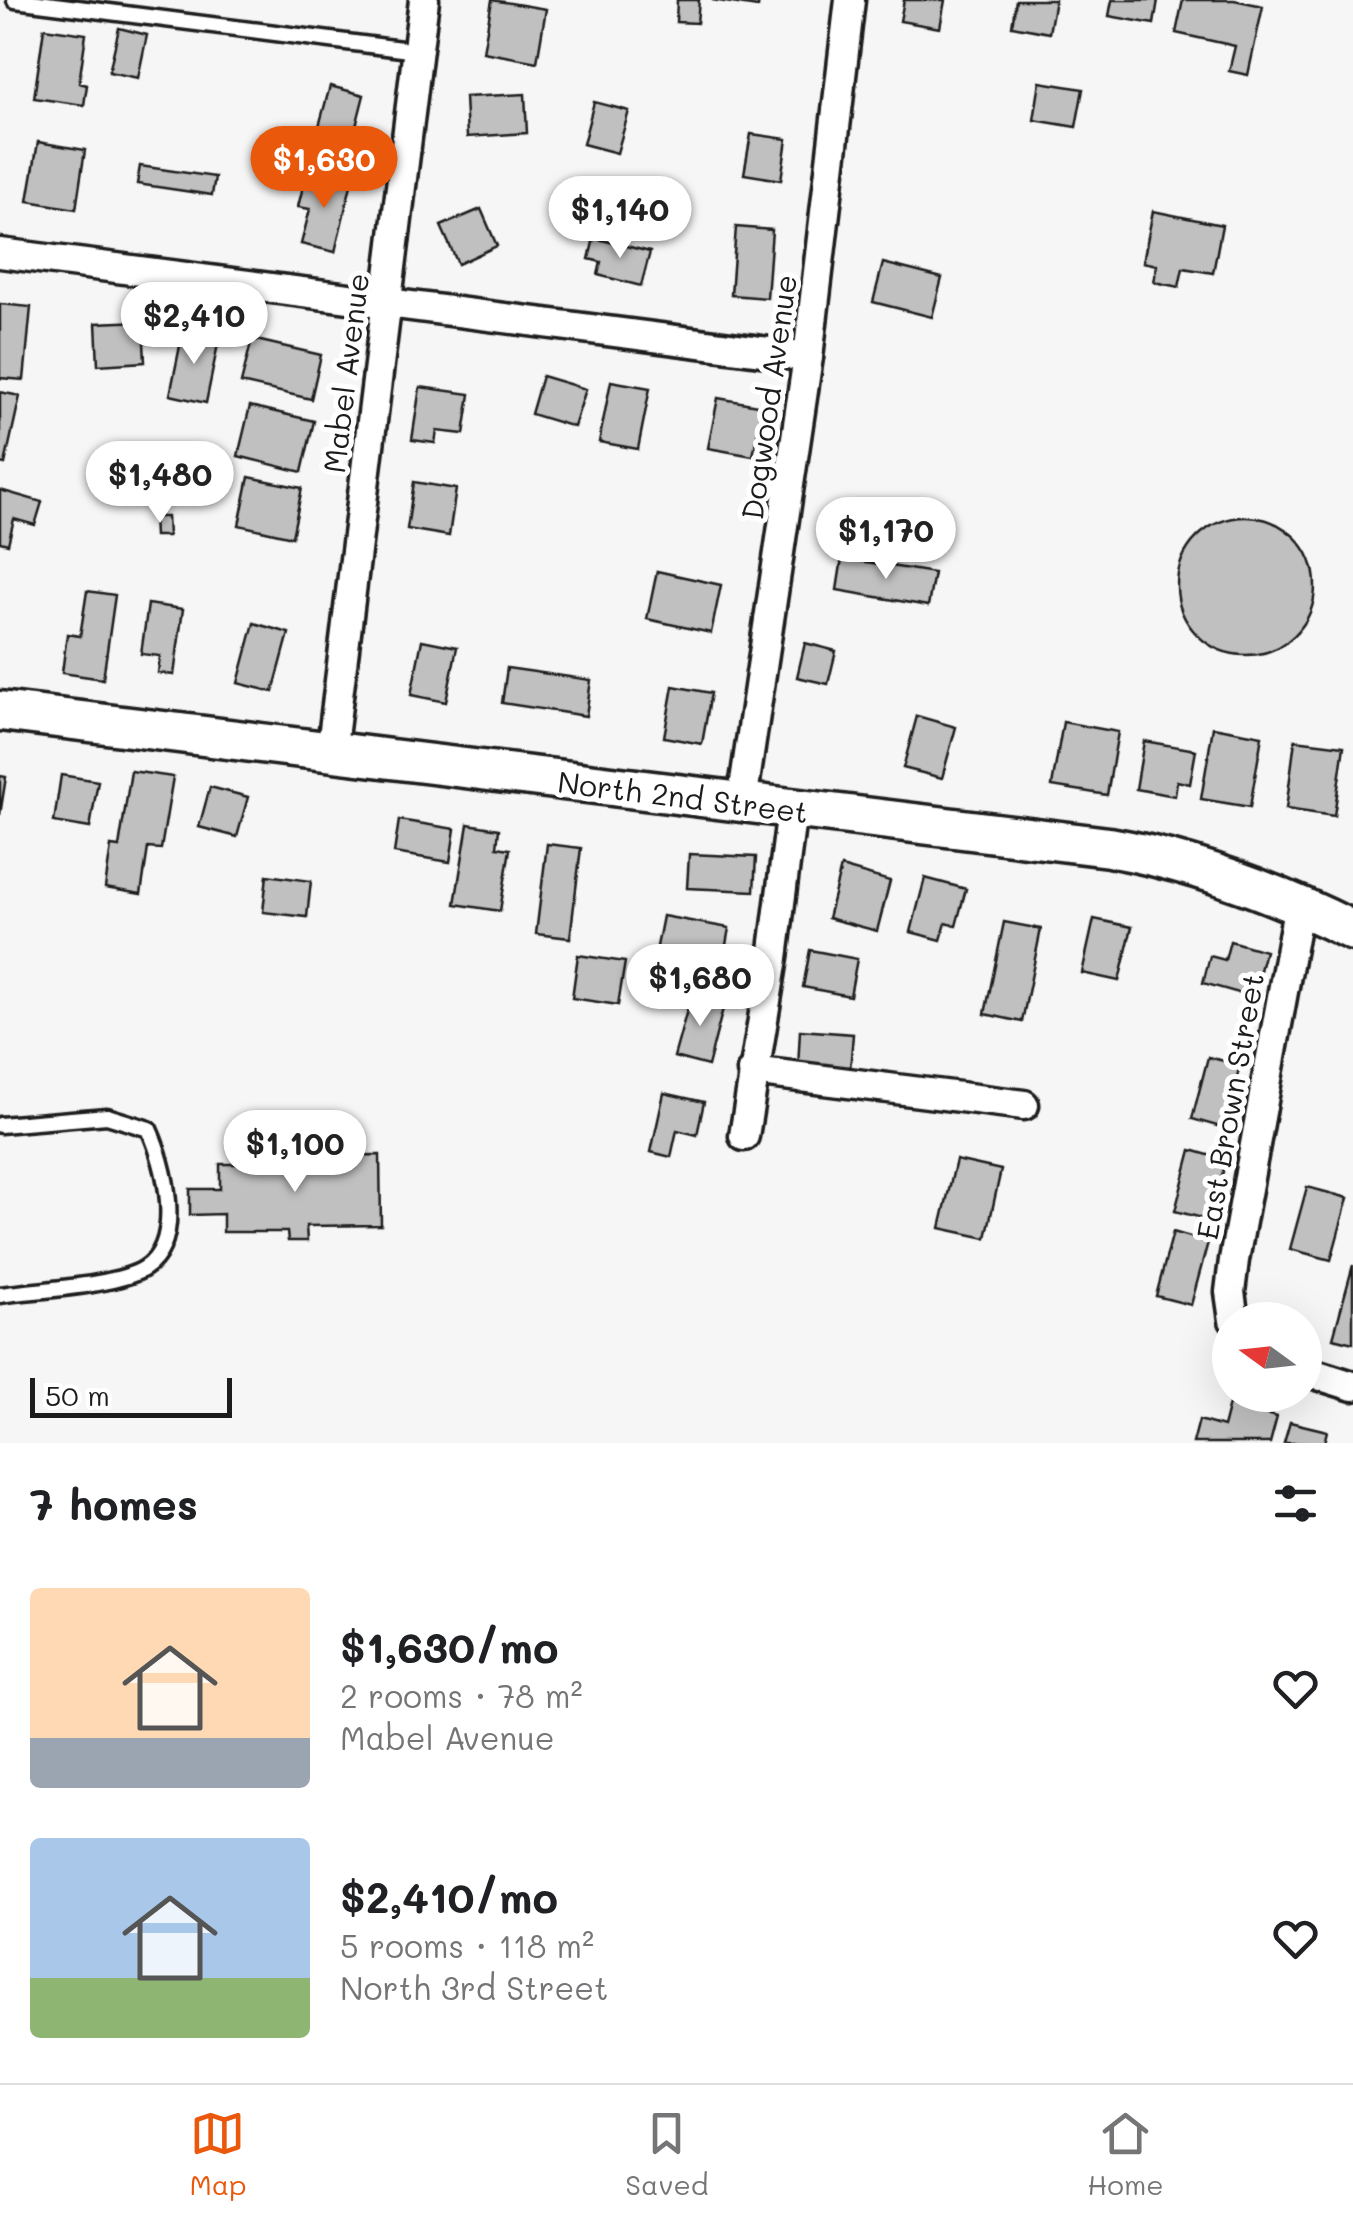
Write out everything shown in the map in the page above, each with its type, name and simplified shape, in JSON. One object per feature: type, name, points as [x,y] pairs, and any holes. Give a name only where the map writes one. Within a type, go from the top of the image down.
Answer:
[{"type":"street","name":"Mabel Avenue","points":[[331,754],[424,0]]},
{"type":"street","name":"Dogwood Avenue","points":[[742,802],[808,358],[850,0]]},
{"type":"street","points":[[0,252],[808,358]]},
{"type":"street","name":"North 2nd Street","points":[[0,711],[1144,853],[1233,877],[1353,931]]},
{"type":"street","points":[[744,1136],[792,809]]},
{"type":"street","name":"East Brown Street","points":[[1231,1302],[1234,1260],[1299,904]]},
{"type":"street","points":[[752,1071],[1024,1105]]},
{"type":"street","points":[[1322,1376],[1353,1386]]},
{"type":"lane","points":[[16,0],[418,51]]},
{"type":"lane","points":[[0,1126],[106,1116],[150,1129],[160,1152],[169,1204],[165,1238],[146,1268],[113,1279],[0,1295]]},
{"type":"building","points":[[492,0],[546,9],[537,62],[483,52]]},
{"type":"building","points":[[677,0],[699,0],[697,23],[676,22]]},
{"type":"building","points":[[712,0],[759,0],[758,7]]},
{"type":"building","points":[[904,0],[945,0],[940,28],[900,21]]},
{"type":"building","points":[[1016,0],[1055,0],[1049,33],[1012,26]]},
{"type":"building","points":[[1112,0],[1158,0],[1154,24],[1109,16]]},
{"type":"building","points":[[1183,0],[1234,0],[1263,6],[1248,75],[1229,71],[1235,46],[1176,33]]},
{"type":"building","points":[[44,28],[86,34],[79,83],[87,85],[84,105],[34,98]]},
{"type":"building","points":[[119,28],[147,35],[138,78],[109,72]]},
{"type":"building","points":[[1040,82],[1083,89],[1076,127],[1034,120]]},
{"type":"building","points":[[330,86],[364,95],[350,150],[315,141]]},
{"type":"building","points":[[525,94],[527,133],[467,137],[465,97]]},
{"type":"building","points":[[594,102],[629,111],[617,153],[583,144]]},
{"type":"building","points":[[751,134],[787,139],[781,180],[744,174]]},
{"type":"building","points":[[38,142],[85,150],[76,209],[28,201]]},
{"type":"building","points":[[140,166],[215,177],[212,195],[137,184]]},
{"type":"building","points":[[306,174],[351,185],[335,252],[301,244],[310,209],[298,207]]},
{"type":"building","points":[[481,209],[497,246],[458,264],[441,226]]},
{"type":"building","points":[[1153,211],[1222,225],[1213,273],[1183,268],[1179,287],[1154,282],[1157,265],[1143,262]]},
{"type":"building","points":[[736,227],[772,230],[767,298],[731,295]]},
{"type":"building","points":[[594,238],[650,252],[641,286],[598,275],[601,262],[589,259]]},
{"type":"building","points":[[883,263],[942,278],[932,317],[873,302]]},
{"type":"building","points":[[0,304],[31,307],[24,380],[0,378]]},
{"type":"building","points":[[143,321],[145,362],[98,365],[96,323]]},
{"type":"building","points":[[183,331],[219,339],[206,403],[170,395]]},
{"type":"building","points":[[252,339],[321,355],[311,399],[241,383]]},
{"type":"building","points":[[542,376],[586,389],[574,427],[531,414]]},
{"type":"building","points":[[611,381],[650,388],[638,449],[599,442]]},
{"type":"building","points":[[420,387],[470,394],[464,434],[437,431],[435,443],[412,440]]},
{"type":"building","points":[[0,392],[20,396],[5,464],[0,463]]},
{"type":"building","points":[[718,398],[763,406],[753,456],[708,448]]},
{"type":"building","points":[[250,406],[314,421],[302,472],[238,456]]},
{"type":"building","points":[[249,477],[302,488],[292,537],[239,525]]},
{"type":"building","points":[[414,482],[456,489],[449,536],[407,529]]},
{"type":"building","points":[[0,490],[42,502],[35,525],[14,519],[8,544],[0,542]]},
{"type":"building","points":[[153,517],[167,517],[168,536],[154,536]]},
{"type":"building","points":[[1246,517],[1272,522],[1295,537],[1310,560],[1315,586],[1310,612],[1295,635],[1272,650],[1246,655],[1220,650],[1197,635],[1182,612],[1177,586],[1182,560],[1197,537],[1220,522]]},
{"type":"building","points":[[842,558],[934,573],[928,606],[837,590]]},
{"type":"building","points":[[657,571],[721,585],[711,633],[647,619]]},
{"type":"building","points":[[87,591],[115,595],[103,679],[62,673],[67,634],[80,636]]},
{"type":"building","points":[[148,604],[183,609],[174,675],[158,673],[160,656],[141,654]]},
{"type":"building","points":[[254,623],[289,633],[273,692],[238,683]]},
{"type":"building","points":[[422,640],[457,647],[446,702],[411,695]]},
{"type":"building","points":[[805,643],[836,651],[828,684],[797,677]]},
{"type":"building","points":[[507,668],[591,680],[586,716],[502,703]]},
{"type":"building","points":[[673,686],[711,693],[702,744],[664,737]]},
{"type":"building","points":[[917,716],[956,727],[942,778],[903,768]]},
{"type":"building","points":[[1063,722],[1118,732],[1107,795],[1052,786]]},
{"type":"building","points":[[1213,727],[1262,736],[1250,807],[1201,799]]},
{"type":"building","points":[[1295,740],[1344,746],[1334,816],[1286,809]]},
{"type":"building","points":[[1144,741],[1196,750],[1190,784],[1177,781],[1175,796],[1136,789]]},
{"type":"building","points":[[131,771],[173,777],[161,849],[148,848],[141,894],[105,888],[111,846],[119,847]]},
{"type":"building","points":[[61,775],[98,781],[90,828],[54,822]]},
{"type":"building","points":[[0,776],[6,777],[0,815]]},
{"type":"building","points":[[210,787],[248,797],[237,837],[199,827]]},
{"type":"building","points":[[399,820],[455,829],[450,862],[394,853]]},
{"type":"building","points":[[468,824],[499,829],[497,847],[510,849],[500,911],[455,904]]},
{"type":"building","points":[[547,844],[581,848],[570,938],[536,934]]},
{"type":"building","points":[[689,854],[756,857],[754,891],[687,888]]},
{"type":"building","points":[[841,867],[890,881],[877,931],[828,918]]},
{"type":"building","points":[[267,875],[311,881],[307,917],[263,912]]},
{"type":"building","points":[[925,878],[966,889],[956,926],[946,923],[941,940],[911,932]]},
{"type":"building","points":[[663,916],[729,928],[719,984],[652,972]]},
{"type":"building","points":[[1094,919],[1132,927],[1119,981],[1082,973]]},
{"type":"building","points":[[1004,922],[1041,929],[1022,1022],[985,1014]]},
{"type":"building","points":[[1230,941],[1265,951],[1253,997],[1203,983],[1210,956],[1225,960]]},
{"type":"building","points":[[810,950],[857,959],[850,996],[803,987]]},
{"type":"building","points":[[578,955],[625,962],[618,1005],[572,998]]},
{"type":"building","points":[[692,992],[725,1001],[708,1066],[674,1057]]},
{"type":"building","points":[[800,1030],[853,1034],[850,1071],[798,1068]]},
{"type":"building","points":[[1208,1057],[1240,1065],[1224,1128],[1192,1119]]},
{"type":"building","points":[[664,1093],[704,1102],[697,1135],[677,1130],[671,1157],[651,1152]]},
{"type":"building","points":[[1191,1150],[1226,1160],[1210,1220],[1175,1211]]},
{"type":"building","points":[[380,1155],[381,1225],[306,1226],[307,1241],[288,1241],[287,1232],[223,1232],[223,1214],[190,1215],[190,1189],[220,1189],[220,1164],[294,1164],[294,1156]]},
{"type":"building","points":[[956,1160],[1001,1170],[986,1238],[940,1228]]},
{"type":"building","points":[[1307,1187],[1348,1198],[1331,1260],[1290,1249]]},
{"type":"building","points":[[1173,1232],[1208,1242],[1191,1305],[1156,1296]]},
{"type":"building","points":[[1353,1265],[1353,1343],[1333,1338]]},
{"type":"building","points":[[1227,1412],[1259,1412],[1277,1417],[1270,1443],[1193,1443],[1199,1420],[1223,1427]]},
{"type":"building","points":[[1290,1422],[1327,1431],[1324,1443],[1284,1443]]}]
